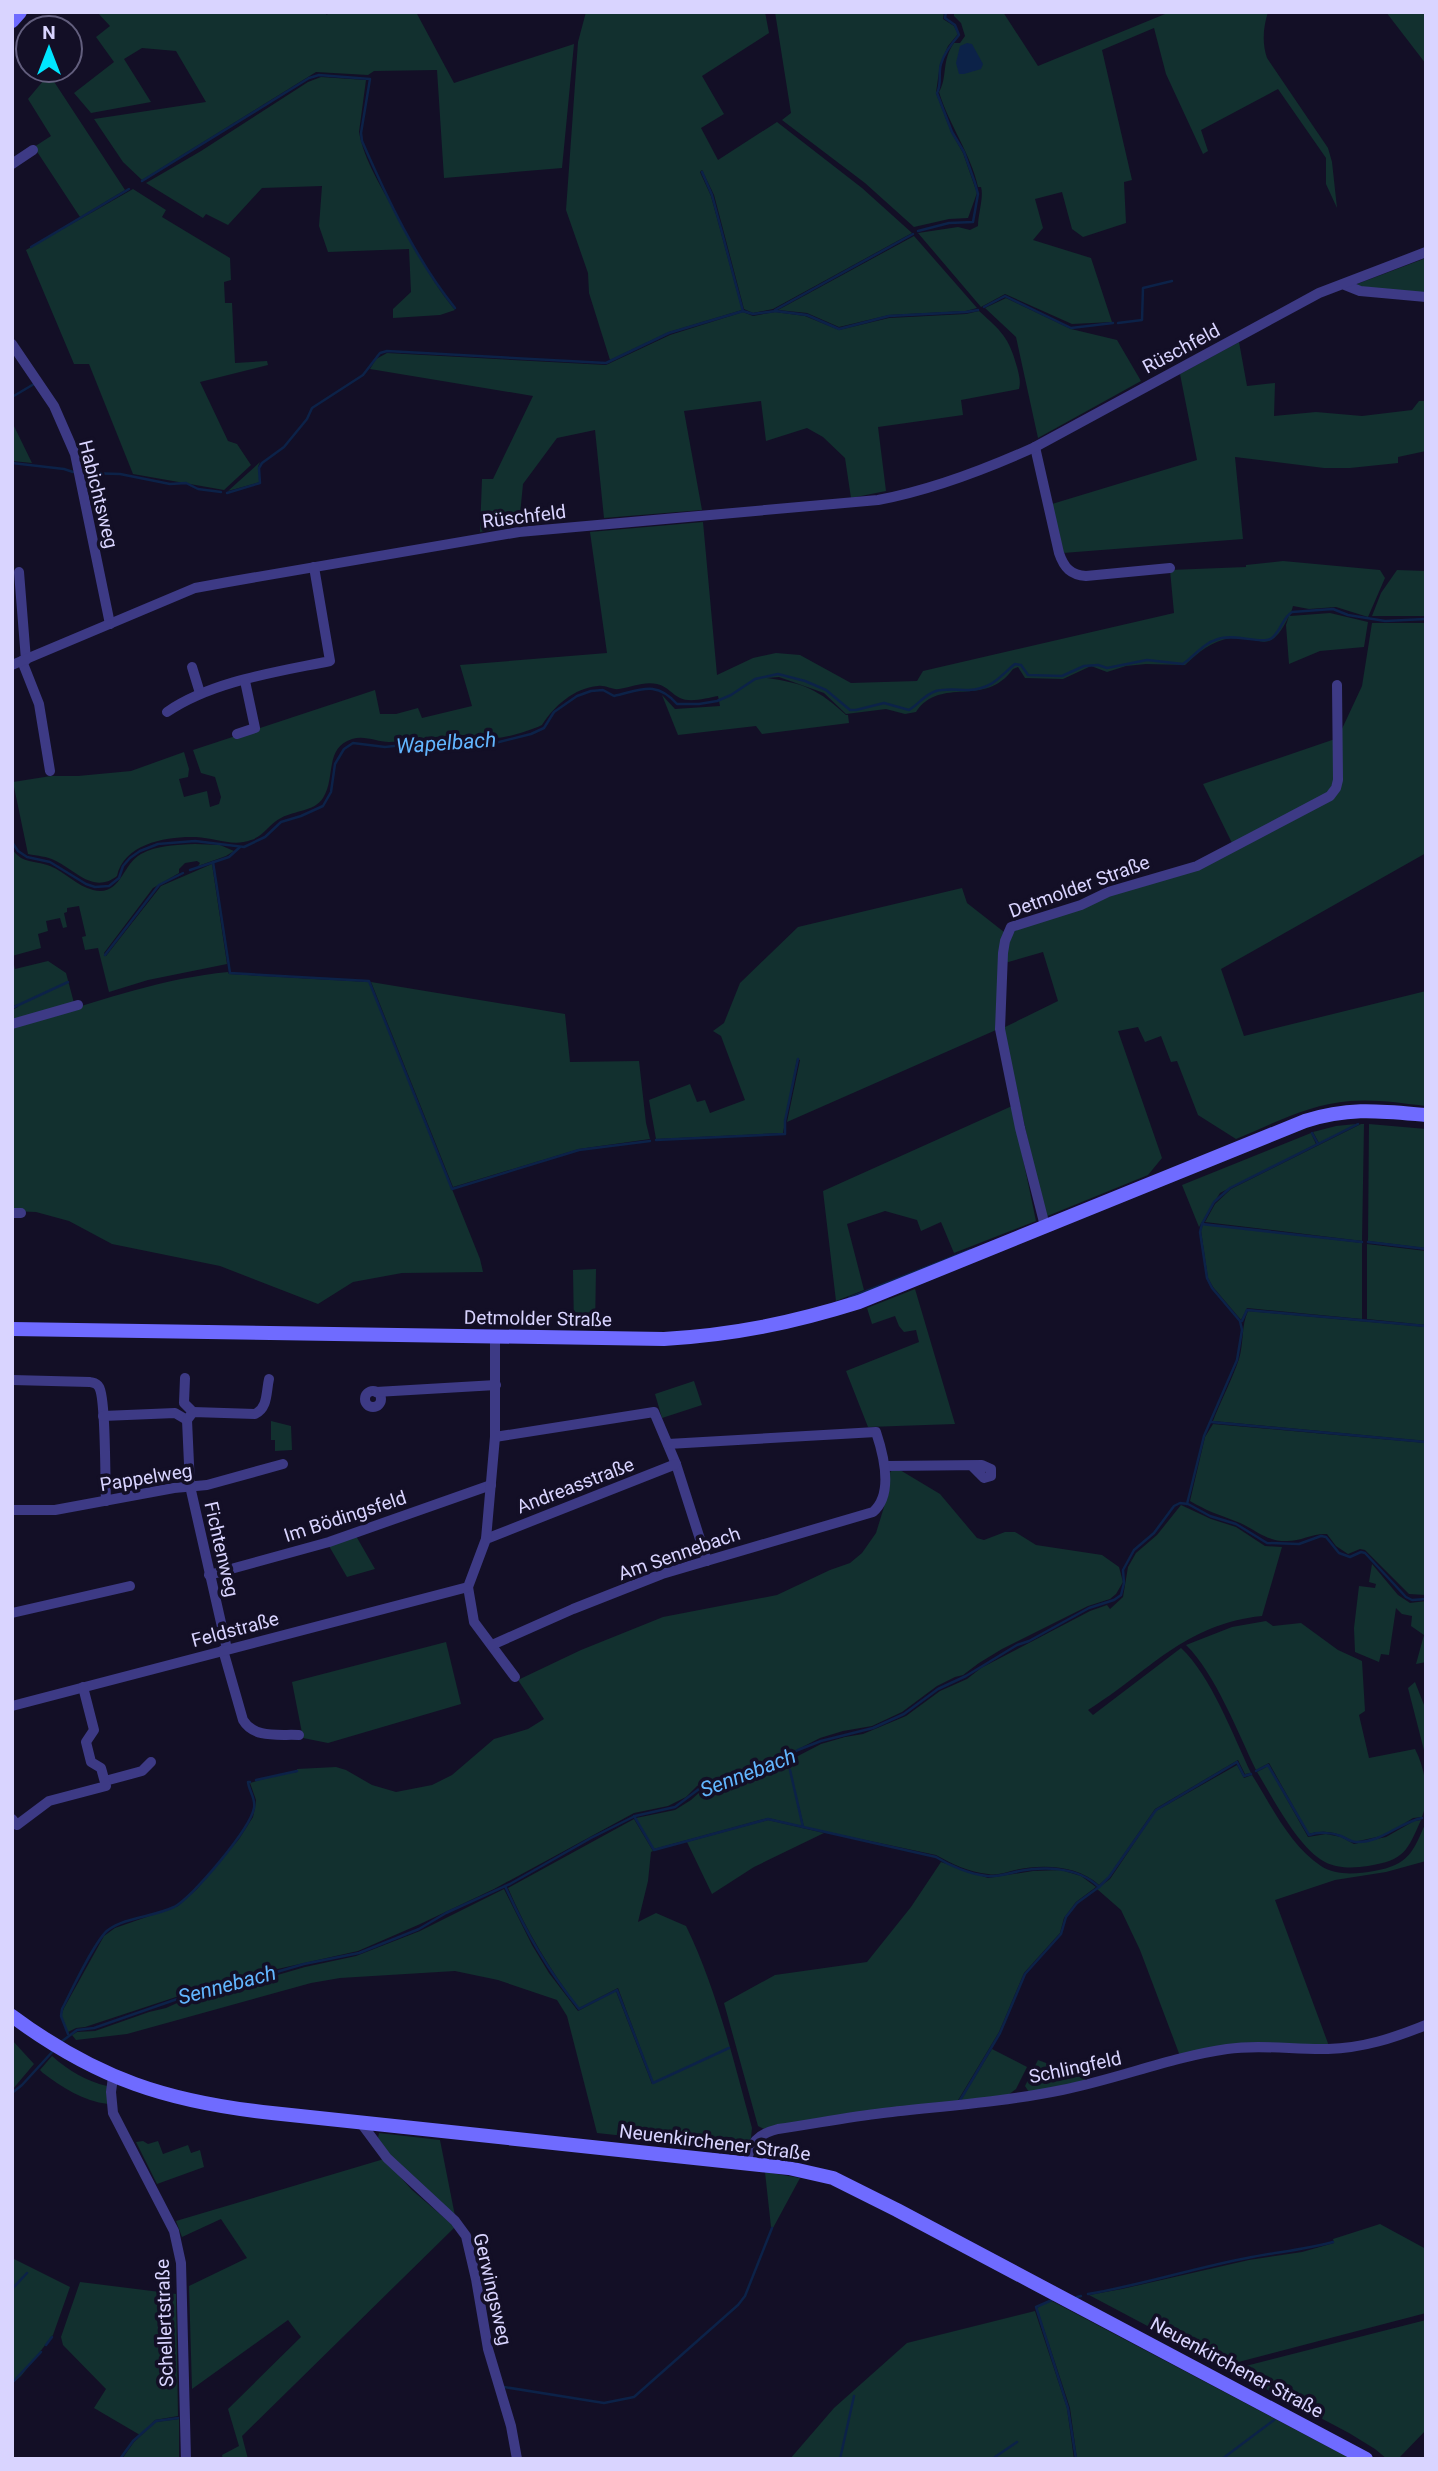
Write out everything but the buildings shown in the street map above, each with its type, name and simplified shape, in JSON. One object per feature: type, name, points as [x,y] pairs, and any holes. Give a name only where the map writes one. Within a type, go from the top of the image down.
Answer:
[{"type":"main road","points":[[12,21],[20,12]]},
{"type":"main road","name":"Detmolder Straße","points":[[12,1329],[664,1339],[765,1328],[803,1320],[859,1302],[1305,1121],[1331,1113],[1355,1110],[1426,1115]]},
{"type":"main road","name":"Neuenkirchener Straße","points":[[12,2017],[56,2047],[113,2077],[170,2096],[215,2106],[809,2171],[853,2187],[1366,2459]]},
{"type":"street","points":[[12,164],[33,150]]},
{"type":"street","name":"Rüschfeld","points":[[20,662],[195,588],[519,532],[878,500],[903,495],[989,468],[1035,447],[1319,293],[1426,252]]},
{"type":"street","points":[[1345,285],[1360,291],[1426,297]]},
{"type":"street","name":"Habichtsweg","points":[[12,344],[54,406],[75,454],[110,624]]},
{"type":"street","points":[[1035,447],[1059,553],[1068,571],[1086,576],[1170,568]]},
{"type":"street","points":[[167,712],[200,692],[330,661],[314,567]]},
{"type":"street","points":[[19,572],[20,662],[38,704],[50,771]]},
{"type":"street","points":[[192,667],[200,692]]},
{"type":"street","points":[[237,734],[255,728],[245,681]]},
{"type":"street","name":"Detmolder Straße","points":[[1045,1226],[1020,1128],[1000,1029],[1003,953],[1007,933],[1011,927],[1081,905],[1108,892],[1197,866],[1330,796],[1338,780],[1337,685]]},
{"type":"street","points":[[12,1024],[78,1005]]},
{"type":"street","points":[[495,1336],[495,1437],[486,1539],[468,1587],[474,1622],[515,1677]]},
{"type":"street","name":"Fichtenweg","points":[[186,1378],[184,1403],[189,1416],[190,1486],[243,1720],[248,1728],[256,1733],[299,1735]]},
{"type":"street","points":[[103,1416],[255,1414],[264,1407],[269,1379]]},
{"type":"street","points":[[12,1380],[97,1384],[103,1416],[106,1501]]},
{"type":"street","points":[[376,1392],[495,1385]]},
{"type":"street","points":[[495,1437],[654,1412],[658,1416],[676,1464],[707,1561]]},
{"type":"street","name":"Am Sennebach","points":[[492,1645],[662,1574],[873,1511],[879,1507],[882,1498],[886,1466],[876,1432],[668,1444]]},
{"type":"street","name":"Pappelweg","points":[[12,1510],[55,1510],[207,1485],[283,1464]]},
{"type":"street","name":"Andreasstraße","points":[[486,1539],[676,1464]]},
{"type":"street","points":[[886,1466],[972,1466]]},
{"type":"street","name":"Im Bödingsfeld","points":[[209,1575],[329,1542],[491,1485]]},
{"type":"street","points":[[12,1613],[130,1587]]},
{"type":"street","name":"Feldstraße","points":[[12,1706],[468,1587]]},
{"type":"street","points":[[12,1819],[17,1825],[50,1801],[106,1786],[101,1768],[91,1762],[88,1752],[86,1742],[94,1730],[83,1687]]},
{"type":"street","points":[[105,1781],[142,1771],[151,1762]]},
{"type":"street","name":"Schlingfeld","points":[[747,2163],[752,2144],[766,2132],[778,2129],[1059,2091],[1194,2055],[1230,2049],[1329,2049],[1362,2046],[1394,2038],[1426,2025]]},
{"type":"street","name":"Schellertstraße","points":[[113,2077],[113,2113],[174,2231],[179,2247],[186,2459]]},
{"type":"street","name":"Gerwingsweg","points":[[360,2123],[387,2158],[455,2221],[466,2236],[488,2349],[511,2426],[517,2459]]},
{"type":"green space","points":[[97,12],[324,12],[327,15],[329,12],[416,12],[454,83],[574,44],[562,168],[444,178],[437,70],[374,71],[368,75],[316,72],[142,180],[123,162],[94,119],[206,102],[176,51],[142,48],[124,59],[151,102],[91,113],[74,93],[114,62],[96,37],[110,26]]},
{"type":"green space","points":[[586,12],[765,12],[769,33],[702,76],[724,114],[701,128],[718,160],[777,122],[862,188],[912,233],[773,309],[753,313],[744,309],[714,195],[702,170],[700,172],[711,196],[742,310],[669,332],[610,360],[589,293],[588,273],[566,210],[578,42]]},
{"type":"green space","points":[[775,12],[944,12],[943,19],[954,26],[958,34],[948,46],[940,64],[936,93],[951,132],[963,153],[977,193],[968,218],[949,219],[914,227],[865,183],[782,120],[791,113]]},
{"type":"green space","points":[[954,12],[1003,12],[1038,66],[1170,12],[1268,12],[1264,35],[1267,58],[1328,148],[1337,208],[1326,184],[1326,158],[1278,89],[1201,130],[1208,151],[1203,154],[1166,74],[1154,28],[1102,50],[1132,180],[1124,182],[1126,223],[1083,237],[1072,229],[1062,192],[1035,199],[1043,228],[1033,240],[1091,258],[1112,322],[1072,324],[1005,294],[981,307],[918,233],[958,227],[970,230],[978,226],[981,187],[978,187],[939,92],[950,50],[954,43],[960,43],[965,36]]},
{"type":"green space","points":[[1386,12],[1426,12],[1426,64]]},
{"type":"green space","points":[[321,77],[366,80],[359,132],[365,153],[379,184],[423,262],[455,310],[440,315],[393,318],[393,309],[411,292],[409,249],[328,252],[319,226],[322,186],[262,188],[228,225],[206,214],[203,218],[146,183],[308,82]]},
{"type":"green space","points":[[41,84],[56,84],[125,190],[80,217],[34,147],[51,136],[28,99]]},
{"type":"green space","points":[[133,189],[166,210],[162,217],[230,258],[231,280],[224,282],[225,303],[232,303],[235,363],[267,361],[268,365],[200,382],[228,441],[237,444],[251,465],[224,490],[133,474],[89,364],[74,364],[26,250]]},
{"type":"green space","points":[[914,236],[977,308],[966,311],[889,315],[839,327],[807,313],[778,310]]},
{"type":"green space","points":[[1426,258],[1426,294],[1358,287],[1357,284]]},
{"type":"green space","points":[[1006,298],[1071,329],[1117,340],[1141,381],[1038,438],[1016,337],[985,308]]},
{"type":"green space","points":[[979,311],[1007,341],[1020,381],[1019,389],[961,400],[963,415],[878,427],[886,491],[851,498],[845,458],[823,437],[807,428],[766,441],[761,401],[684,411],[702,510],[604,518],[595,430],[557,438],[523,484],[519,525],[480,532],[482,479],[493,479],[533,396],[370,369],[376,359],[387,353],[606,365],[670,335],[743,312],[753,316],[775,312],[805,316],[839,330],[889,318]]},
{"type":"green space","points":[[1239,342],[1247,386],[1275,383],[1274,416],[1316,412],[1362,416],[1412,410],[1419,401],[1426,401],[1426,451],[1398,457],[1398,463],[1350,468],[1324,468],[1235,457],[1243,539],[1063,553],[1052,504],[1197,460],[1180,374]]},
{"type":"green space","points":[[12,422],[32,463],[12,461]]},
{"type":"green space","points":[[260,462],[260,482],[228,491]]},
{"type":"green space","points":[[703,522],[717,675],[753,658],[776,653],[800,655],[851,683],[917,681],[923,671],[1174,613],[1170,570],[1246,567],[1283,561],[1380,570],[1385,578],[1368,617],[1336,607],[1309,609],[1293,606],[1290,616],[1330,613],[1368,622],[1364,647],[1320,651],[1289,664],[1286,625],[1289,616],[1282,629],[1269,641],[1224,639],[1206,648],[1185,665],[1146,664],[1107,672],[1091,666],[1063,679],[1025,678],[1018,667],[1002,681],[989,687],[938,695],[926,701],[916,712],[905,714],[886,709],[846,714],[824,693],[779,677],[767,678],[801,685],[819,694],[846,715],[848,715],[849,723],[762,734],[756,726],[678,735],[662,695],[675,709],[720,706],[718,696],[689,700],[652,683],[619,689],[589,687],[566,699],[552,711],[542,725],[507,736],[492,738],[455,735],[389,742],[362,738],[343,743],[334,756],[327,790],[319,803],[281,818],[251,840],[231,842],[196,837],[161,840],[128,856],[117,876],[101,883],[85,879],[52,859],[28,854],[13,782],[51,776],[131,771],[184,752],[189,769],[188,777],[179,779],[184,797],[207,791],[210,807],[219,804],[221,797],[215,777],[201,773],[193,750],[375,690],[380,714],[396,714],[418,708],[422,718],[472,706],[460,665],[607,653],[590,532]]},
{"type":"green space","points":[[1397,570],[1426,571],[1426,616],[1372,616],[1381,593]]},
{"type":"green space","points":[[1372,623],[1426,623],[1426,853],[1221,969],[1244,1036],[1426,991],[1426,1106],[1369,1101],[1335,1103],[1292,1116],[1236,1139],[1198,1115],[1177,1061],[1171,1062],[1161,1036],[1145,1042],[1138,1027],[1118,1031],[1162,1158],[1148,1175],[1045,1217],[1003,1028],[1058,1001],[1043,952],[1005,963],[1008,943],[1014,929],[1111,895],[1187,873],[1332,798],[1341,731],[1362,686]]},
{"type":"green space","points":[[1335,739],[1335,779],[1328,793],[1232,843],[1203,784]]},
{"type":"green space","points":[[195,844],[220,845],[234,851],[198,866],[200,863],[197,861],[185,863],[179,873],[153,888],[104,953],[106,956],[161,886],[212,864],[227,964],[148,980],[109,992],[98,948],[85,950],[82,937],[86,936],[79,906],[67,908],[64,913],[67,927],[63,928],[60,918],[46,921],[48,931],[38,934],[41,948],[12,956],[12,849],[24,859],[50,866],[87,888],[102,891],[110,889],[141,854],[154,849]]},
{"type":"green space","points":[[962,888],[967,903],[1004,932],[996,1030],[787,1122],[800,1060],[797,1059],[783,1133],[656,1139],[649,1100],[690,1084],[697,1102],[705,1100],[710,1113],[745,1100],[721,1036],[713,1031],[724,1023],[740,983],[798,927]]},
{"type":"green space","points":[[12,956],[15,969],[48,961],[66,973],[74,1003],[12,1021],[12,1010],[19,1004],[12,1006]]},
{"type":"green space","points":[[228,972],[369,982],[483,1272],[402,1273],[353,1282],[318,1304],[220,1266],[112,1244],[69,1221],[36,1212],[12,1211],[12,1027],[146,987]]},
{"type":"green space","points":[[371,982],[565,1014],[570,1062],[639,1061],[650,1139],[579,1149],[453,1187]]},
{"type":"green space","points":[[1012,1106],[1036,1221],[954,1253],[941,1222],[921,1231],[917,1220],[885,1211],[847,1224],[864,1290],[836,1301],[823,1191]]},
{"type":"green space","points":[[1356,1124],[1319,1143],[1313,1132],[1336,1126]]},
{"type":"green space","points":[[1364,1124],[1362,1241],[1205,1222],[1215,1204],[1231,1189]]},
{"type":"green space","points":[[1369,1124],[1426,1129],[1426,1248],[1368,1241]]},
{"type":"green space","points":[[1311,1133],[1316,1144],[1220,1193],[1199,1227],[1182,1185]]},
{"type":"green space","points":[[1203,1224],[1362,1243],[1362,1319],[1247,1308],[1241,1320],[1208,1278],[1201,1231]]},
{"type":"green space","points":[[1367,1244],[1426,1251],[1426,1325],[1367,1319]]},
{"type":"green space","points":[[596,1269],[595,1329],[574,1328],[573,1270]]},
{"type":"green space","points":[[915,1289],[955,1424],[868,1427],[846,1371],[919,1342],[916,1330],[904,1332],[895,1316],[872,1324],[867,1308]]},
{"type":"green space","points":[[1248,1311],[1426,1327],[1426,1441],[1213,1421],[1239,1359]]},
{"type":"green space","points":[[694,1381],[702,1405],[662,1418],[655,1394]]},
{"type":"green space","points":[[271,1421],[291,1426],[292,1450],[275,1451],[275,1440],[271,1440]]},
{"type":"green space","points":[[1213,1424],[1426,1443],[1426,1595],[1409,1594],[1365,1550],[1360,1549],[1348,1554],[1336,1546],[1327,1534],[1290,1541],[1278,1540],[1190,1501],[1205,1437]]},
{"type":"green space","points":[[892,1470],[900,1470],[940,1494],[977,1538],[984,1540],[1005,1532],[1015,1532],[1036,1545],[1102,1555],[1119,1567],[1123,1582],[1110,1599],[1088,1606],[1002,1649],[963,1675],[937,1686],[902,1712],[872,1726],[820,1738],[769,1764],[697,1786],[686,1797],[668,1806],[634,1813],[494,1889],[358,1951],[233,1979],[199,1993],[179,1996],[85,2027],[68,2032],[66,2030],[61,2016],[64,2008],[104,1936],[115,1928],[178,1906],[197,1889],[239,1839],[253,1817],[256,1800],[250,1783],[297,1772],[297,1769],[336,1767],[372,1785],[396,1792],[432,1785],[452,1775],[494,1739],[528,1729],[544,1719],[518,1680],[581,1650],[663,1617],[777,1595],[850,1563],[862,1553],[876,1533]]},
{"type":"green space","points":[[1181,1505],[1236,1527],[1265,1546],[1282,1547],[1262,1616],[1235,1621],[1189,1639],[1088,1710],[1093,1715],[1181,1648],[1212,1690],[1251,1773],[1245,1774],[1238,1760],[1155,1809],[1108,1877],[1099,1885],[1081,1873],[1059,1868],[1026,1868],[995,1874],[981,1873],[936,1855],[804,1827],[790,1769],[802,1826],[768,1818],[654,1849],[636,1818],[675,1810],[701,1791],[773,1769],[821,1744],[863,1734],[906,1716],[940,1691],[967,1679],[981,1668],[1090,1611],[1107,1605],[1110,1609],[1123,1597],[1128,1567],[1136,1553],[1157,1535]]},
{"type":"green space","points":[[356,1536],[375,1569],[347,1577],[329,1546]]},
{"type":"green space","points":[[1372,1564],[1398,1595],[1410,1603],[1426,1601],[1426,1662],[1416,1664],[1424,1635],[1411,1626],[1412,1616],[1402,1614],[1396,1608],[1389,1655],[1381,1654],[1379,1662],[1355,1652],[1354,1628],[1359,1586],[1375,1588],[1376,1584],[1369,1582]]},
{"type":"green space","points":[[1266,1621],[1273,1626],[1301,1623],[1338,1650],[1362,1661],[1365,1711],[1359,1715],[1369,1758],[1415,1749],[1425,1782],[1426,1800],[1422,1817],[1413,1818],[1386,1835],[1354,1842],[1332,1833],[1309,1834],[1269,1763],[1256,1770],[1216,1687],[1186,1645],[1232,1627]]},
{"type":"green space","points":[[446,1642],[461,1704],[328,1743],[303,1738],[292,1682]]},
{"type":"green space","points":[[1415,1682],[1426,1710],[1426,1758],[1408,1688]]},
{"type":"green space","points":[[1237,1765],[1244,1778],[1252,1775],[1300,1848],[1321,1866],[1340,1873],[1354,1873],[1395,1865],[1408,1856],[1426,1822],[1426,1861],[1386,1872],[1335,1880],[1275,1900],[1329,2046],[1180,2056],[1140,1950],[1121,1910],[1097,1889],[1110,1879],[1156,1811]]},
{"type":"green space","points":[[1268,1766],[1308,1837],[1326,1834],[1341,1837],[1354,1844],[1386,1837],[1414,1821],[1421,1820],[1408,1847],[1390,1861],[1358,1867],[1330,1864],[1305,1846],[1278,1808],[1257,1772]]},
{"type":"green space","points":[[634,1819],[653,1851],[638,1922],[656,1913],[686,1926],[715,2000],[752,2128],[751,2138],[745,2149],[597,2133],[567,2016],[557,2000],[498,1980],[455,1971],[340,1978],[311,1983],[127,2034],[76,2040],[72,2035],[95,2031],[237,1983],[257,1981],[356,1956],[420,1931],[504,1889],[532,1945],[578,2011],[616,1991],[654,2084],[618,1988],[579,2008],[540,1950],[508,1888]]},
{"type":"green space","points":[[768,1820],[824,1833],[754,1867],[712,1894],[687,1842]]},
{"type":"green space","points":[[941,1862],[988,1878],[1061,1870],[1081,1876],[1096,1887],[1076,1902],[1064,1918],[1060,1933],[1024,1973],[999,2032],[957,2102],[764,2129],[758,2126],[724,2003],[775,1975],[867,1962],[911,1907]]},
{"type":"green space","points":[[12,2040],[34,2064],[12,2090]]},
{"type":"green space","points":[[992,2049],[1027,2067],[1016,2089],[1008,2095],[960,2102]]},
{"type":"green space","points":[[52,2056],[78,2075],[107,2086],[108,2104],[74,2093],[43,2073],[40,2070]]},
{"type":"green space","points":[[1038,2060],[1065,2070],[1069,2067],[1083,2074],[1089,2061],[1093,2063],[1085,2081],[1029,2092],[1025,2086]]},
{"type":"green space","points":[[379,2133],[440,2140],[455,2216],[389,2154],[378,2138]]},
{"type":"green space","points":[[143,2141],[148,2144],[158,2141],[163,2154],[188,2145],[191,2153],[200,2150],[204,2167],[157,2184],[136,2142]]},
{"type":"green space","points":[[384,2159],[412,2190],[455,2227],[242,2436],[248,2459],[223,2459],[222,2455],[239,2446],[228,2409],[301,2337],[288,2320],[192,2389],[189,2286],[247,2258],[221,2219],[182,2237],[176,2221]]},
{"type":"green space","points":[[765,2172],[800,2178],[773,2228],[771,2227]]},
{"type":"green space","points":[[1380,2224],[1426,2249],[1426,2313],[1223,2366],[1089,2295],[1249,2260],[1302,2252],[1334,2243],[1333,2239]]},
{"type":"green space","points":[[12,2258],[70,2287],[53,2335],[12,2384]]},
{"type":"green space","points":[[80,2282],[176,2294],[178,2416],[155,2420],[140,2435],[94,2408],[106,2389],[63,2345],[61,2337]]},
{"type":"green space","points":[[1050,2300],[1351,2459],[1077,2459],[1070,2408],[1037,2308]]},
{"type":"green space","points":[[1035,2311],[1067,2408],[1074,2459],[790,2459],[834,2408],[907,2343]]},
{"type":"green space","points":[[1426,2320],[1426,2430],[1398,2459],[1387,2459],[1349,2433],[1230,2370]]},
{"type":"green space","points":[[179,2419],[179,2459],[122,2459],[134,2442],[156,2422]]},
{"type":"water","points":[[972,44],[983,64],[981,69],[959,74],[956,63],[960,46]]},
{"type":"waterway","points":[[918,231],[949,223],[973,222],[978,194],[964,152],[952,132],[937,93],[942,60],[959,35],[955,25],[945,18],[946,12]]},
{"type":"waterway","points":[[142,181],[309,78],[319,75],[370,79],[362,141],[415,249],[455,308]]},
{"type":"waterway","points":[[702,172],[712,195],[743,311]]},
{"type":"waterway","points":[[31,247],[129,189]]},
{"type":"waterway","points":[[775,310],[913,234]]},
{"type":"waterway","points":[[1118,323],[1142,320],[1143,288],[1172,281]]},
{"type":"waterway","points":[[984,307],[1005,296],[1071,328],[1113,323]]},
{"type":"waterway","points":[[227,493],[260,483],[259,468],[262,463],[284,447],[307,419],[312,408],[363,375],[380,353],[387,351],[606,363],[669,333],[743,311],[753,314],[776,311],[807,315],[839,329],[889,316],[978,310]]},
{"type":"waterway","points":[[12,397],[34,384]]},
{"type":"waterway","points":[[12,463],[73,472]]},
{"type":"waterway","points":[[86,473],[120,474],[170,484],[186,483],[198,489],[221,492]]},
{"type":"waterway","name":"Wapelbach","points":[[12,842],[18,851],[27,857],[50,862],[86,884],[95,887],[109,886],[119,878],[123,866],[130,858],[158,844],[195,841],[244,847],[265,837],[281,822],[323,806],[331,792],[335,764],[344,749],[353,743],[385,747],[459,739],[495,743],[544,728],[554,712],[577,696],[591,691],[603,690],[614,696],[655,689],[677,704],[699,704],[717,701],[755,679],[778,674],[826,690],[850,710],[884,703],[909,710],[936,691],[984,687],[995,682],[1015,664],[1021,665],[1028,675],[1062,676],[1084,666],[1098,665],[1107,668],[1147,660],[1183,664],[1203,647],[1218,639],[1232,637],[1268,640],[1278,632],[1292,612],[1333,609],[1348,615],[1385,621],[1426,619]]},
{"type":"waterway","points":[[190,870],[229,857],[240,847]]},
{"type":"waterway","points":[[213,862],[230,973],[369,981],[452,1189],[579,1150],[650,1141]]},
{"type":"waterway","points":[[105,955],[159,885],[183,873]]},
{"type":"waterway","points":[[12,1008],[68,982]]},
{"type":"waterway","points":[[656,1140],[785,1134],[785,1121],[798,1059]]},
{"type":"waterway","points":[[1318,1144],[1358,1124]]},
{"type":"waterway","points":[[1202,1224],[1214,1202],[1230,1188],[1318,1144],[1312,1133]]},
{"type":"waterway","points":[[1187,1504],[1204,1436],[1237,1360],[1242,1330],[1240,1321],[1212,1288],[1207,1278],[1200,1232],[1202,1224],[1362,1242]]},
{"type":"waterway","points":[[1368,1242],[1426,1249]]},
{"type":"waterway","points":[[849,1298],[970,1250]]},
{"type":"waterway","points":[[1242,1321],[1247,1310],[1426,1326]]},
{"type":"waterway","points":[[1211,1422],[1426,1442]]},
{"type":"waterway","name":"Sennebach","points":[[61,2042],[77,2030],[94,2028],[235,1981],[359,1953],[419,1929],[446,1913],[510,1884],[635,1816],[675,1807],[699,1789],[771,1766],[798,1750],[821,1741],[873,1728],[904,1714],[938,1689],[966,1676],[1017,1645],[1089,1608],[1121,1595],[1123,1570],[1134,1550],[1154,1533],[1174,1506],[1180,1503],[1236,1524],[1267,1543],[1299,1544],[1321,1536],[1326,1537],[1339,1553],[1350,1557],[1365,1553],[1406,1597],[1412,1600],[1426,1599]]},
{"type":"waterway","points":[[1099,1887],[1156,1810],[1237,1762],[1244,1776],[1251,1774]]},
{"type":"waterway","points":[[1256,1771],[1268,1765],[1309,1835],[1329,1833],[1354,1842],[1365,1841],[1422,1818]]},
{"type":"waterway","points":[[790,1770],[803,1827]]},
{"type":"waterway","points":[[256,1780],[297,1771]]},
{"type":"waterway","points":[[68,2034],[61,2016],[62,2009],[103,1936],[123,1922],[174,1907],[194,1890],[220,1862],[250,1818],[254,1808],[250,1782]]},
{"type":"waterway","points":[[634,1816],[654,1850],[768,1819],[936,1857],[960,1869],[981,1875],[998,1876],[1026,1870],[1059,1869],[1081,1875],[1099,1887],[1077,1903],[1066,1917],[1061,1934],[1025,1974],[1000,2033],[959,2102]]},
{"type":"waterway","points":[[505,1886],[538,1950],[579,2009],[617,1990],[653,2083],[729,2048]]},
{"type":"waterway","name":"Sennebach","points":[[12,2093],[54,2050]]},
{"type":"waterway","points":[[504,2387],[604,2403],[634,2397],[738,2305],[745,2296],[772,2228]]},
{"type":"waterway","points":[[1088,2294],[1227,2262],[1333,2242]]},
{"type":"waterway","points":[[12,2289],[27,2273]]},
{"type":"waterway","points":[[1077,2297],[1081,2296]]},
{"type":"waterway","points":[[1052,2300],[1036,2307],[1068,2408],[1076,2459]]},
{"type":"waterway","points":[[46,2345],[52,2337]]},
{"type":"waterway","points":[[12,2383],[41,2352]]},
{"type":"waterway","points":[[840,2459],[854,2396]]},
{"type":"waterway","points":[[120,2459],[133,2441],[156,2421],[178,2418]]},
{"type":"waterway","points":[[1222,2459],[1274,2420]]},
{"type":"waterway","points":[[992,2459],[1017,2442]]}]
